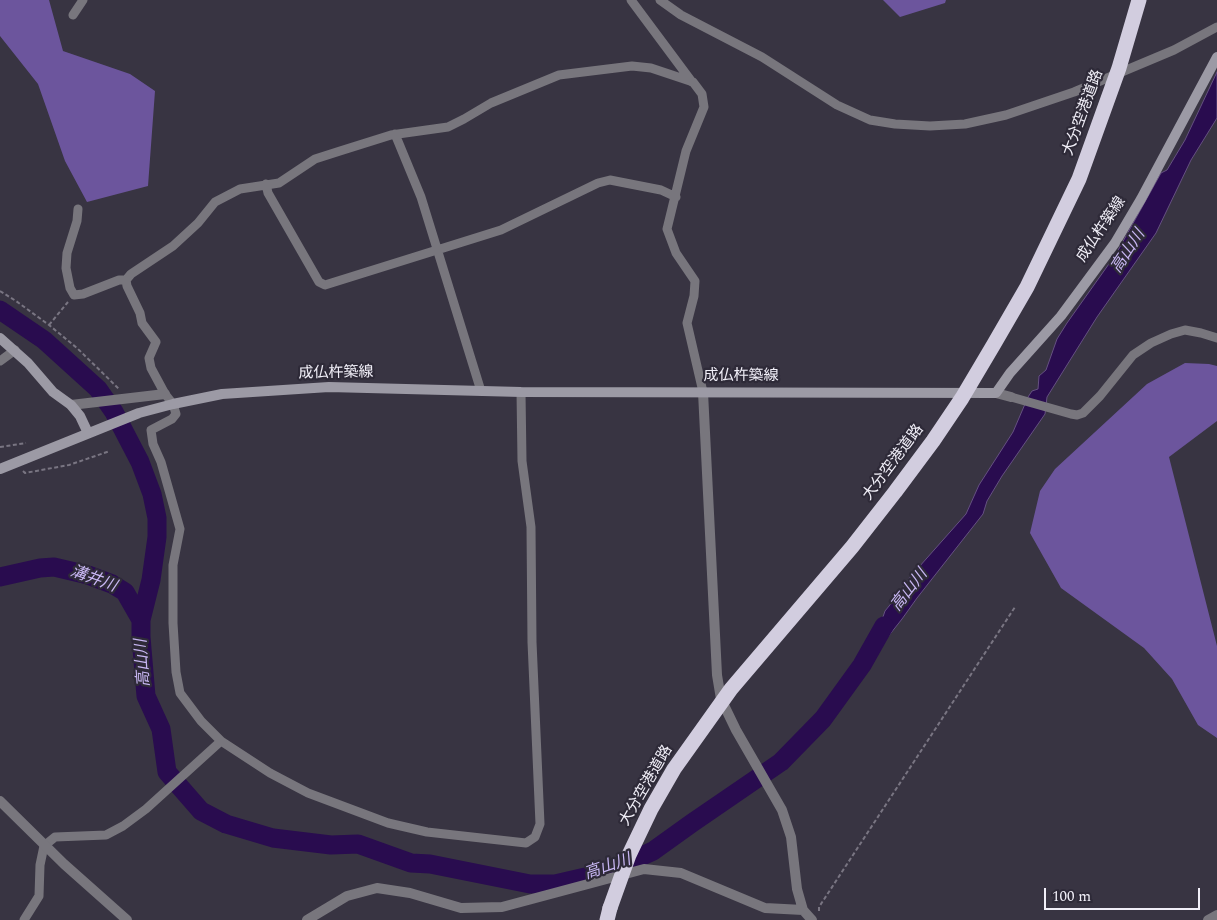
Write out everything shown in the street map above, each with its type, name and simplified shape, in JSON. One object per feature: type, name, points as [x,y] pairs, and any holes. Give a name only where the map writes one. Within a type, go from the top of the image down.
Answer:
[{"type":"highway","name":"大分空港道路","points":[[608,916],[629,855],[651,808],[674,769],[731,689],[852,546],[895,492],[943,426],[994,344],[1027,287],[1078,179],[1118,68],[1139,0]]},
{"type":"main road","name":"成仏杵築線","points":[[0,469],[139,413],[222,394],[329,387],[521,392],[996,393],[1010,373],[1061,316],[1115,243],[1141,199],[1217,57]]},
{"type":"main road","points":[[0,338],[28,363],[53,392],[71,405],[80,416],[88,433]]},
{"type":"street","points":[[74,15],[83,0]]},
{"type":"street","points":[[631,0],[702,94],[704,107],[686,152],[667,229],[676,253],[695,281],[694,296],[687,323],[702,392],[708,468],[717,675],[721,699],[736,730],[782,810],[791,838],[803,910]]},
{"type":"street","points":[[660,0],[681,15],[762,57],[837,105],[870,120],[921,126],[966,124],[1006,115],[1057,98],[1174,50],[1217,27]]},
{"type":"street","points":[[126,280],[131,274],[173,246],[198,223],[215,202],[240,188],[279,183],[315,159],[395,134],[448,127],[491,103],[559,75],[632,66],[651,68],[693,82]]},
{"type":"street","points":[[395,134],[421,197],[482,391]]},
{"type":"street","points":[[266,184],[268,193],[319,282],[325,285],[501,230],[598,183],[610,180],[661,190],[676,196]]},
{"type":"street","points":[[78,209],[77,221],[67,253],[66,268],[70,288],[74,295],[101,288],[119,280],[126,280]]},
{"type":"street","points":[[126,280],[140,313],[142,323],[156,342],[149,358],[151,368],[165,394],[173,404],[176,414],[172,419],[151,430],[153,444],[161,462],[180,530],[173,565],[173,623],[176,672],[180,693],[188,705],[201,721],[222,741],[270,773],[308,793],[388,823],[427,832],[526,843],[535,836],[540,824],[532,642],[531,528],[522,461],[521,392]]},
{"type":"street","points":[[996,393],[1077,415],[1083,413],[1100,396],[1133,355],[1152,343],[1185,330],[1217,338]]},
{"type":"street","points":[[0,361],[15,350]]},
{"type":"street","points":[[71,405],[165,394]]},
{"type":"street","points":[[24,920],[39,896],[40,865],[44,846],[54,837],[106,835],[123,826],[146,809],[222,741]]},
{"type":"street","points":[[0,801],[44,846],[127,920]]},
{"type":"street","points":[[307,920],[347,896],[377,888],[410,893],[461,908],[502,907],[644,869],[681,873],[765,908],[803,910],[816,917]]},
{"type":"street","points":[[1208,920],[1217,915]]},
{"type":"path","points":[[0,291],[16,300],[77,348],[126,398]]},
{"type":"path","points":[[50,326],[74,295]]},
{"type":"path","points":[[0,447],[26,443]]},
{"type":"path","points":[[16,463],[25,473],[69,465],[110,452]]},
{"type":"path","points":[[816,917],[819,907],[1015,607]]},
{"type":"shaded area","points":[[0,0],[49,0],[63,51],[130,74],[155,91],[148,186],[87,202],[65,161],[38,84],[0,36]]},
{"type":"shaded area","points":[[883,0],[946,0],[945,3],[900,17]]},
{"type":"shaded area","points":[[1185,363],[1217,366],[1217,421],[1169,457],[1217,646],[1217,738],[1198,725],[1172,679],[1144,648],[1061,588],[1030,533],[1040,491],[1055,469],[1147,384]]},
{"type":"water","points":[[1217,72],[1217,118],[1191,160],[1156,233],[1097,317],[1047,397],[1045,414],[1002,476],[987,501],[983,514],[883,643],[867,659],[885,611],[911,576],[966,514],[979,485],[1013,432],[1028,397],[1032,391],[1038,389],[1039,376],[1046,370],[1057,339],[1116,254],[1161,173],[1167,170],[1185,140]]},
{"type":"waterway","name":"高山川","points":[[0,310],[44,340],[98,389],[114,412],[140,462],[152,494],[157,518],[157,537],[151,580],[141,620],[146,696],[161,729],[167,772],[201,811],[226,824],[273,838],[331,845],[358,844],[411,863],[430,864],[530,884],[555,884],[607,872],[653,851],[781,762],[823,719],[862,665],[884,626]]},
{"type":"waterway","name":"溝井川","points":[[0,577],[40,568],[54,567],[88,575],[112,584],[125,592],[141,620]]}]
